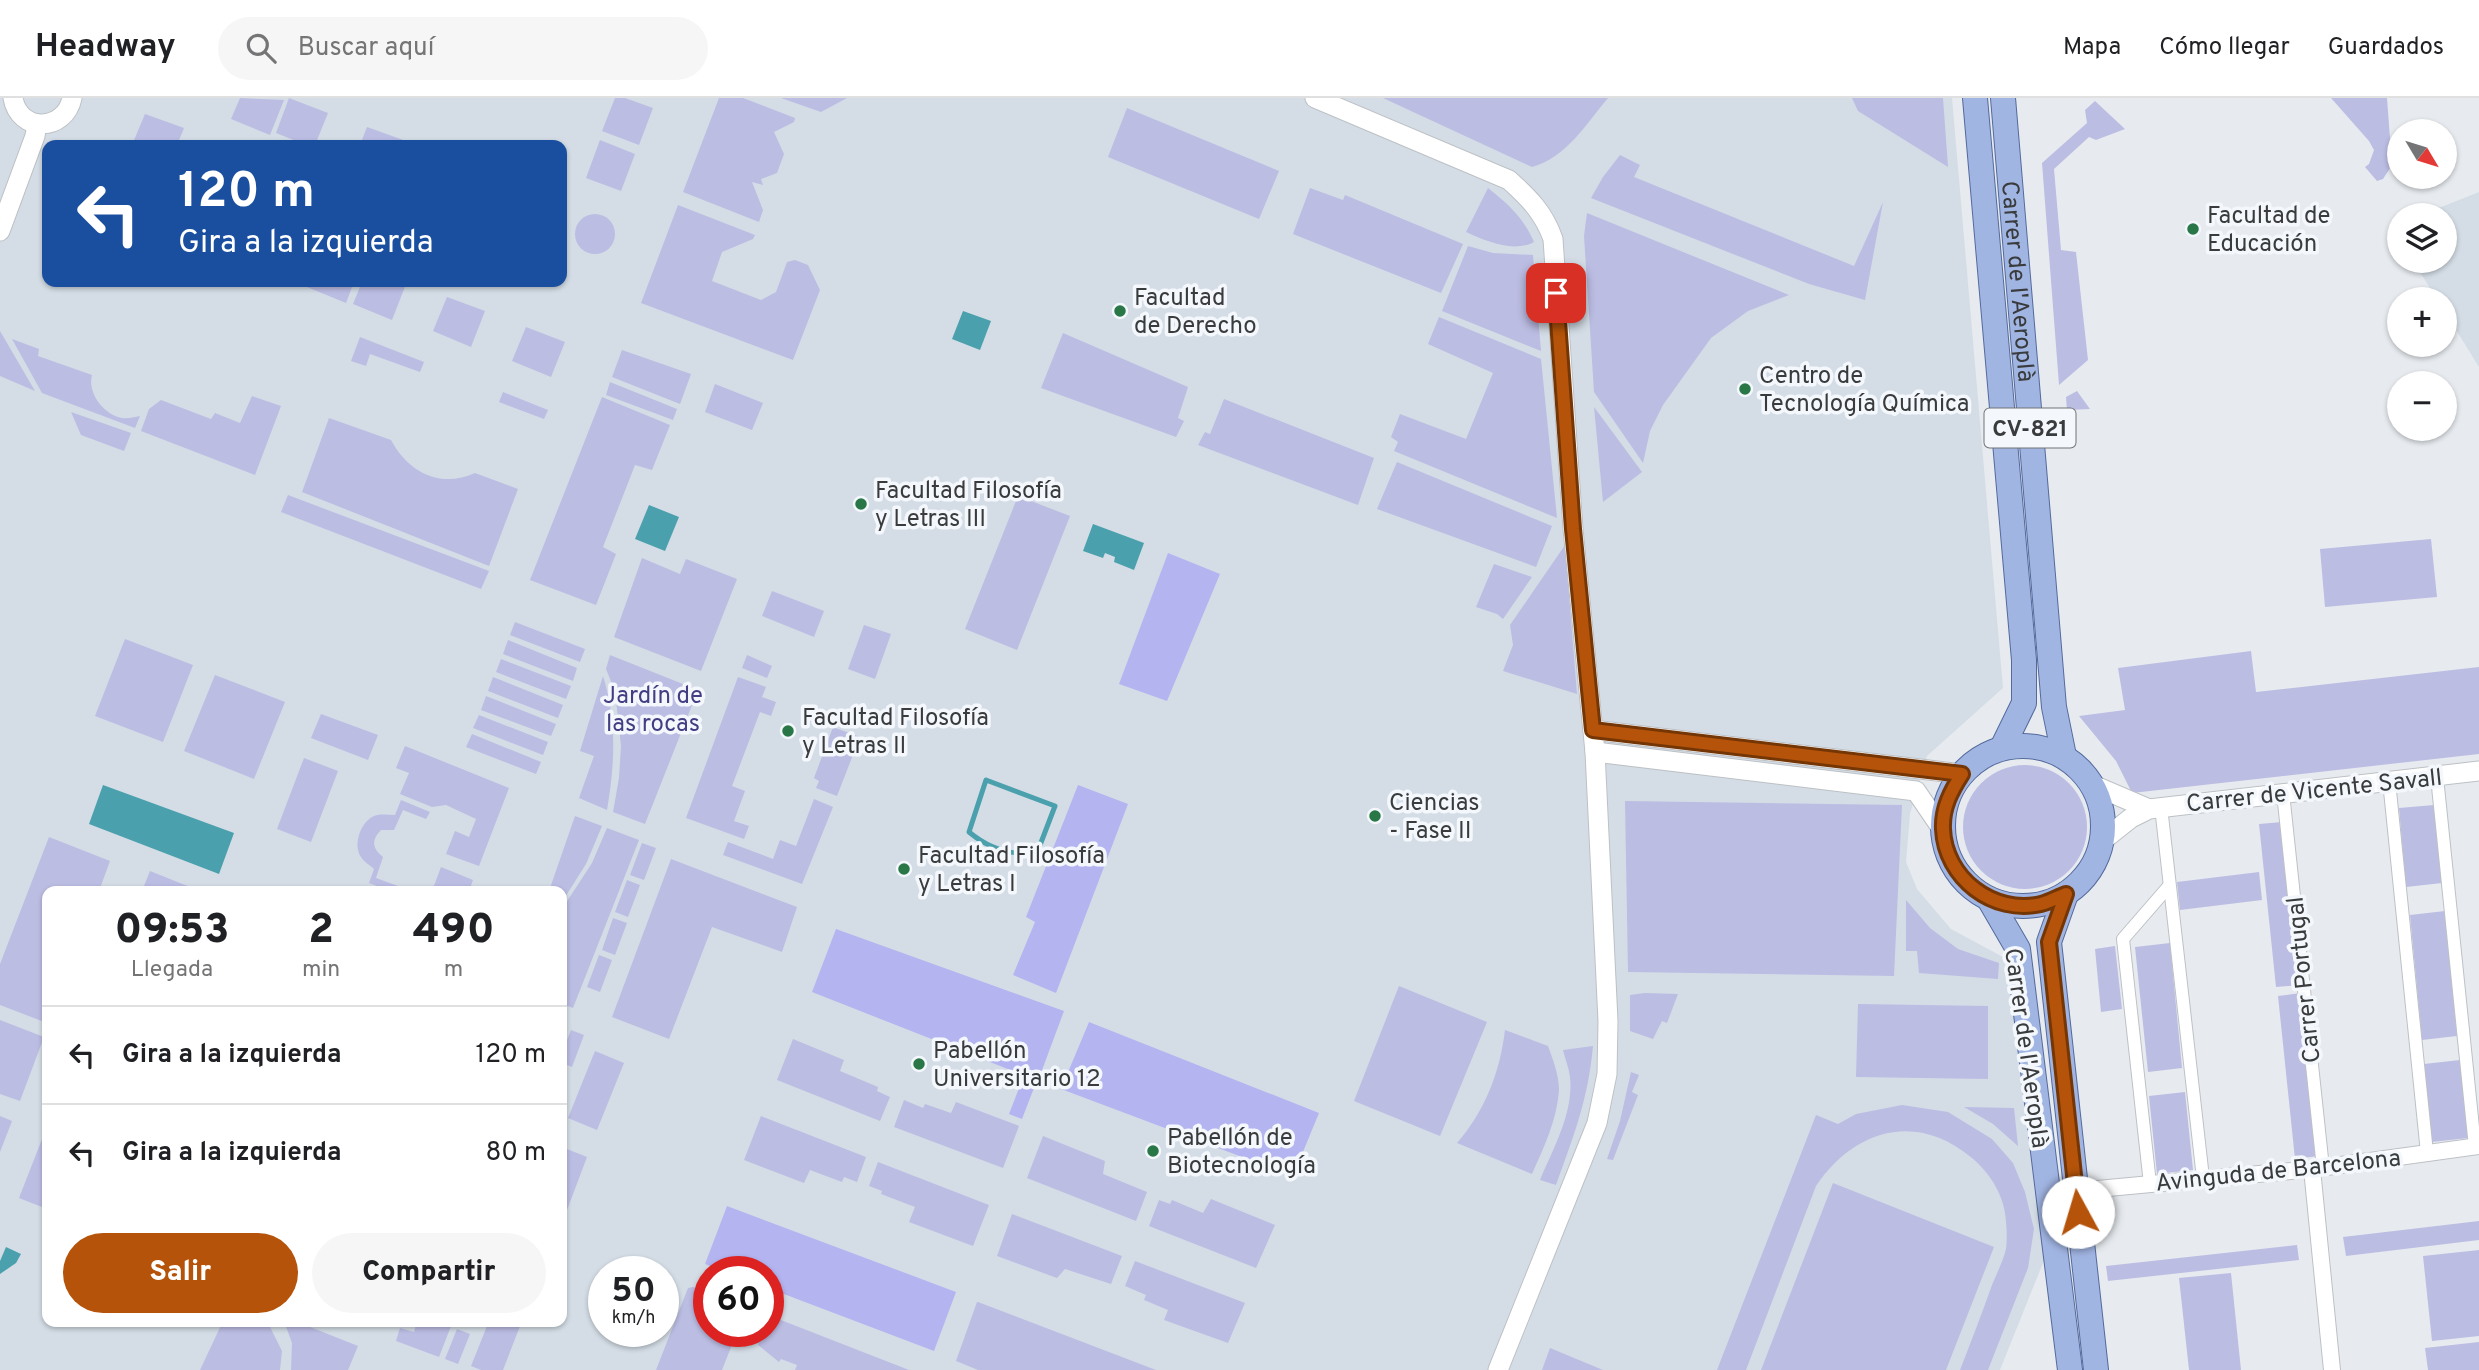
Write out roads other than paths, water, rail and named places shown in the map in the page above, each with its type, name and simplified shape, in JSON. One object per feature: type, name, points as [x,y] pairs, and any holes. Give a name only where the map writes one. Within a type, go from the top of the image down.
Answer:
[{"type":"main road","name":"Carrer de l'Aeroplà","points":[[1975,98],[2024,660],[2024,702],[2002,748]]},
{"type":"main road","name":"Carrer de l'Aeroplà","points":[[2003,98],[2054,707],[2064,756]]},
{"type":"main road","points":[[2023,745],[2044,748],[2064,756],[2080,769],[2093,785],[2100,803],[2102,841],[2095,862],[2083,880],[2066,894],[2041,904],[2015,906],[1989,899],[1970,887],[1956,870],[1946,850],[1942,829],[1944,809],[1951,790],[1973,762],[2002,748],[2023,745]]},
{"type":"main road","name":"Carrer de l'Aeroplà","points":[[2066,894],[2049,942],[2096,1370]]},
{"type":"main road","name":"Carrer de l'Aeroplà","points":[[1989,899],[2018,949],[2070,1370]]},
{"type":"street","points":[[13,98],[17,112],[24,119],[43,124],[59,120],[66,114],[72,98]]},
{"type":"street","points":[[1315,98],[1509,180],[1534,202],[1548,225],[1554,247],[1573,529],[1595,752],[1608,1021],[1607,1074],[1597,1123],[1498,1370]]},
{"type":"street","points":[[0,231],[30,150],[43,124]]},
{"type":"street","points":[[1593,730],[1962,774]]},
{"type":"street","points":[[1595,752],[1916,791],[1942,829]]},
{"type":"street","name":"Carrer de Vicente Savall","points":[[2155,808],[2479,771]]},
{"type":"street","points":[[2437,777],[2477,1147]]},
{"type":"street","points":[[2389,780],[2427,1153]]},
{"type":"street","points":[[2093,785],[2155,808]]},
{"type":"street","name":"Carrer Portugal","points":[[2283,793],[2318,1168],[2332,1370]]},
{"type":"street","points":[[2102,841],[2131,818],[2155,808]]},
{"type":"street","points":[[2155,808],[2169,886],[2203,1178]]},
{"type":"street","points":[[2150,1184],[2123,939],[2169,886]]},
{"type":"street","name":"Avinguda de Barcelona","points":[[2076,1191],[2318,1168],[2477,1147]]},
{"type":"waterway","points":[[986,780],[1055,806],[1037,853],[1001,850],[969,832],[986,780]]},
{"type":"place","name":"Facultad de Educación","points":[[2193,229]]},
{"type":"place","name":"Facultad de Derecho","points":[[1120,311]]},
{"type":"place","name":"Centro de Tecnología Química","points":[[1745,389]]},
{"type":"place","name":"Facultad Filosofía y Letras III","points":[[861,504]]},
{"type":"place","name":"Facultad Filosofía y Letras II","points":[[788,731]]},
{"type":"place","name":"Ciencias - Fase II","points":[[1375,816]]},
{"type":"place","name":"Facultad Filosofía y Letras I","points":[[904,869]]},
{"type":"place","name":"Pabellón Universitario 12","points":[[919,1064]]},
{"type":"place","name":"Pabellón de Biotecnología","points":[[1153,1151]]},
{"type":"park label","name":"Jardín de las rocas","points":[[653,709]]}]
